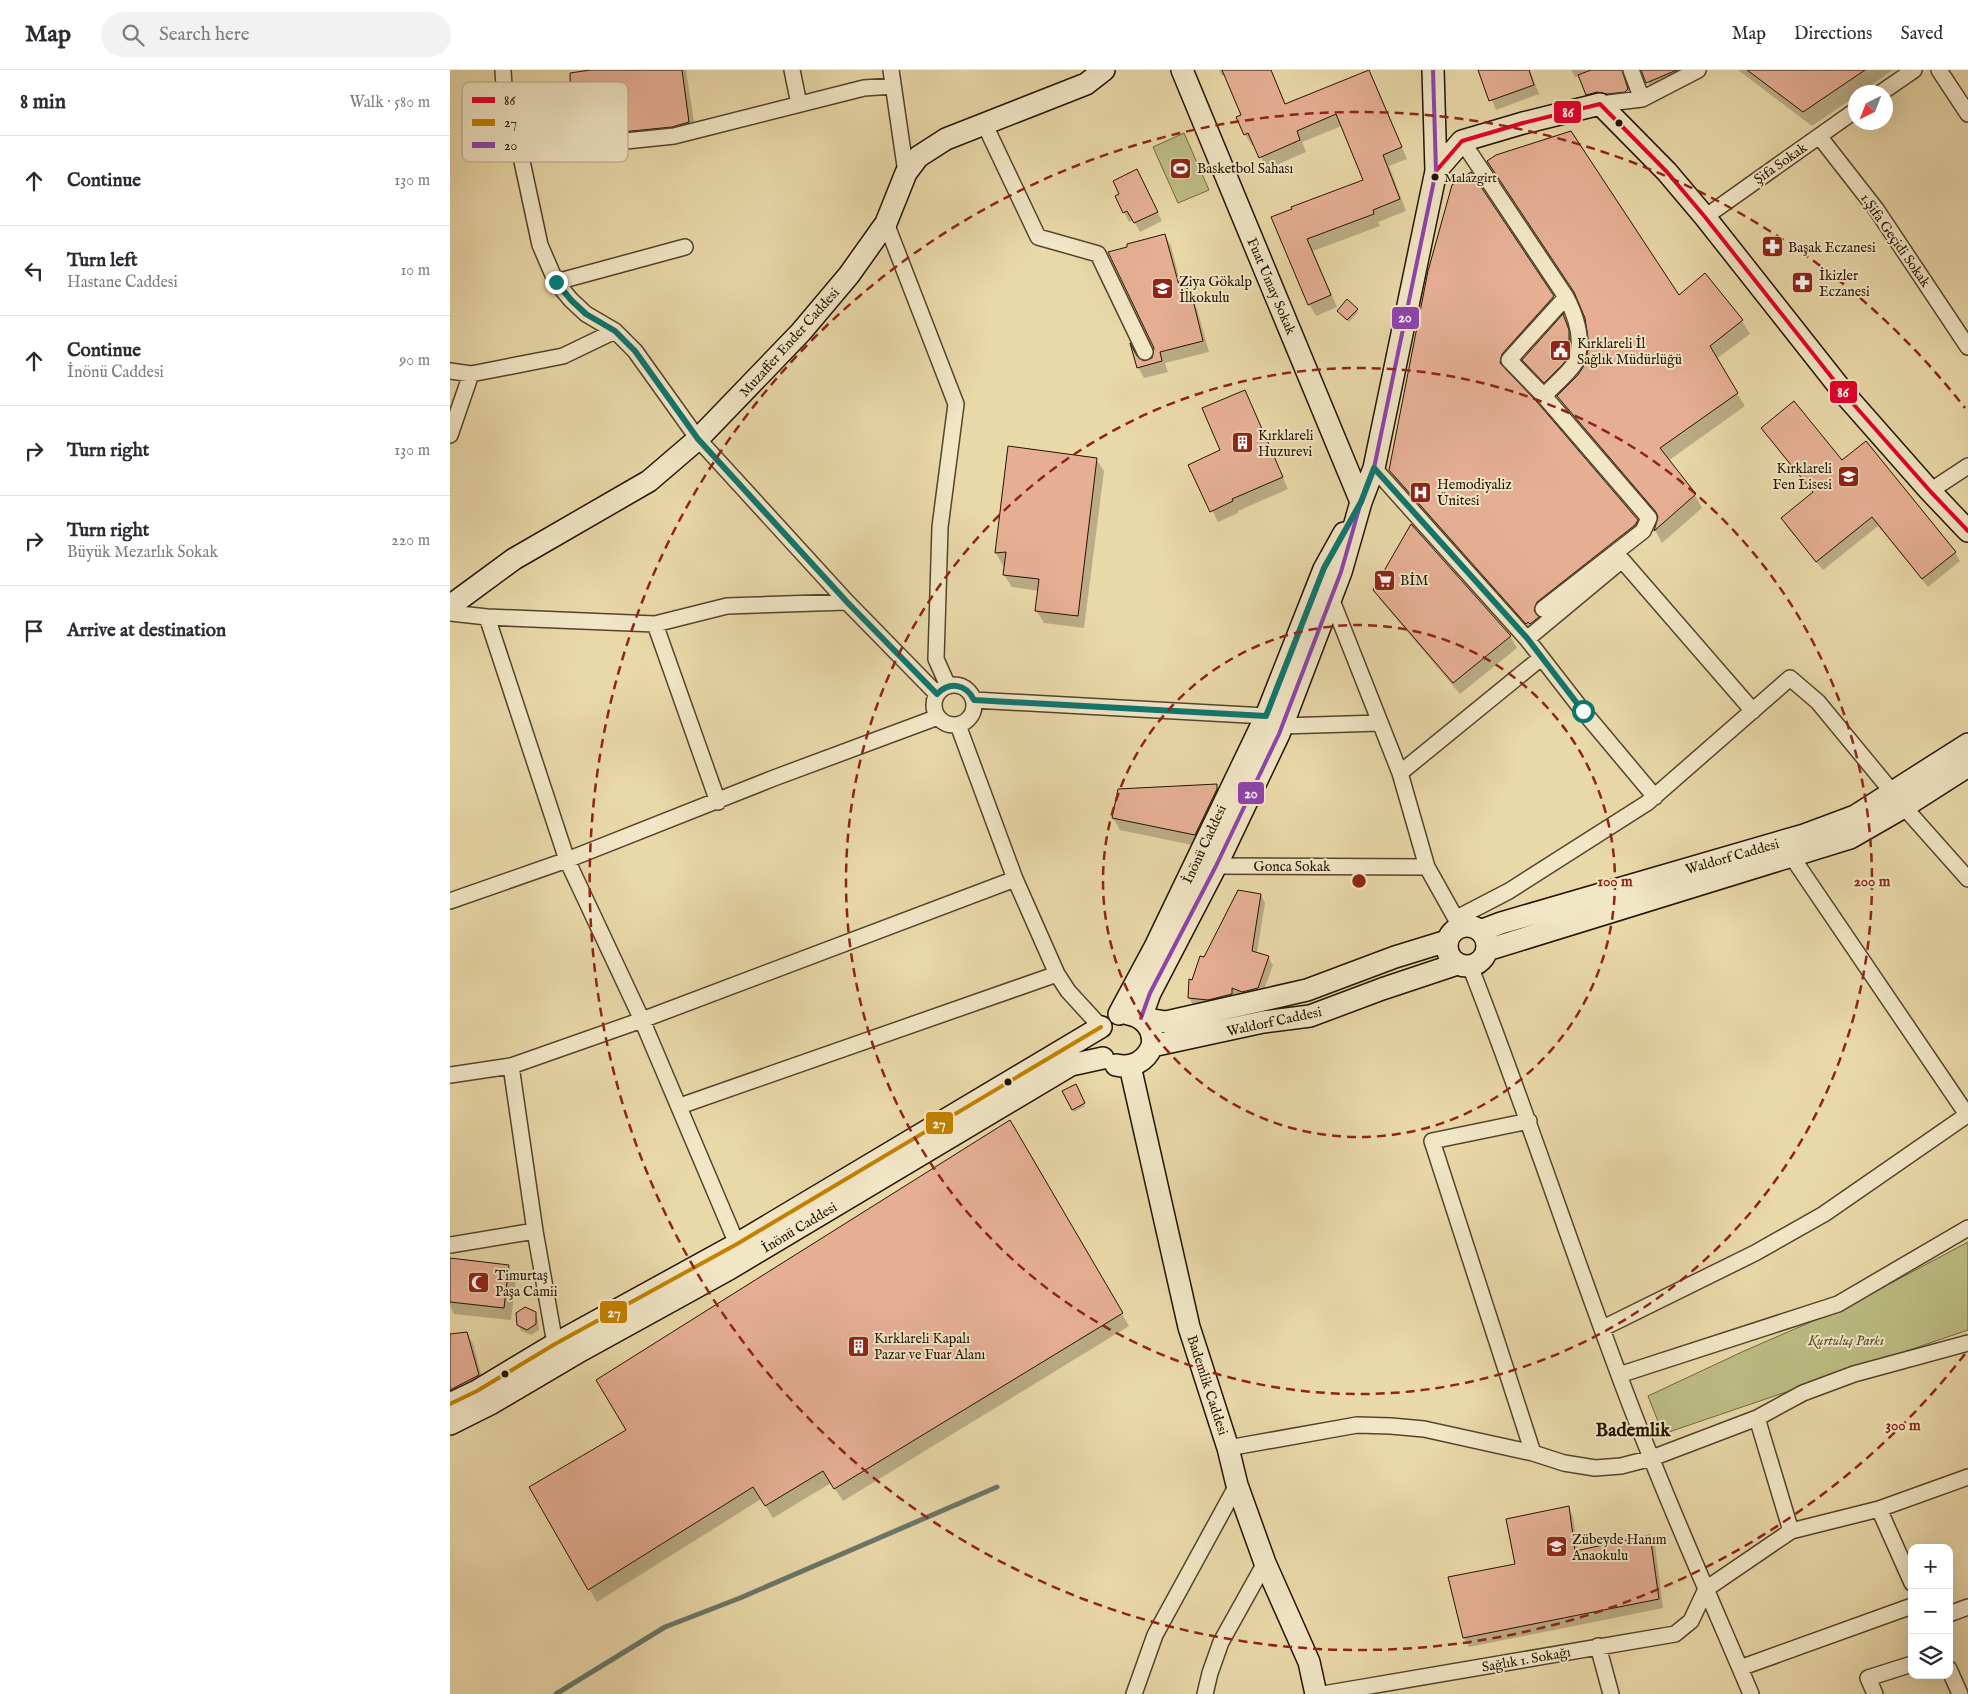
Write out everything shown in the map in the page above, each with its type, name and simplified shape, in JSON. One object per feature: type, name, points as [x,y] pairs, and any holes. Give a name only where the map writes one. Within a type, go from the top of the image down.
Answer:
[{"type":"main road","name":"Muzaffer Ender Caddesi","points":[[450,606],[514,559],[649,481],[698,439],[801,332],[850,275],[886,223],[906,173],[918,157],[946,139],[1086,84],[1104,70]]},
{"type":"main road","name":"Fuat Umay Sokak","points":[[1182,70],[1361,502]]},
{"type":"main road","points":[[1361,502],[1374,468],[1436,172],[1433,70]]},
{"type":"main road","points":[[1436,172],[1462,141],[1523,123],[1600,104],[1667,172],[1705,217],[1848,398],[1930,492],[1968,531]]},
{"type":"main road","name":"İnönü Caddesi","points":[[1119,1014],[1274,721],[1342,572],[1361,502]]},
{"type":"main road","name":"İnönü Caddesi","points":[[1141,1018],[1150,993],[1216,866],[1274,721],[1324,568],[1361,502]]},
{"type":"main road","name":"Waldorf Caddesi","points":[[1466,933],[1792,857],[1850,838],[1968,744]]},
{"type":"main road","name":"Waldorf Caddesi","points":[[1141,1018],[1166,1022],[1307,990],[1466,933],[1804,835],[1899,800],[1968,766]]},
{"type":"main road","points":[[1466,933],[1481,960],[1463,965],[1448,954],[1466,933]]},
{"type":"main road","name":"Waldorf Caddesi","points":[[1150,1050],[1263,1022],[1310,1016],[1382,989],[1463,965]]},
{"type":"main road","points":[[1119,1014],[1141,1018],[1150,1030],[1150,1050],[1142,1060],[1130,1066],[1117,1066],[1103,1058],[1098,1046],[1102,1027],[1119,1014]]},
{"type":"main road","name":"İnönü Caddesi","points":[[450,1404],[737,1244],[1102,1027]]},
{"type":"main road","name":"İnönü Caddesi","points":[[450,1424],[492,1403],[582,1350],[729,1269],[1072,1065],[1103,1058]]},
{"type":"main road","name":"Bademlik Caddesi","points":[[1130,1066],[1189,1327],[1228,1448],[1237,1485],[1265,1563],[1309,1662],[1316,1694]]},
{"type":"street","points":[[792,70],[799,104]]},
{"type":"street","points":[[891,70],[906,173]]},
{"type":"street","points":[[1631,70],[1642,99]]},
{"type":"street","points":[[1600,104],[1642,99],[1698,70]]},
{"type":"street","points":[[1892,85],[1914,70]]},
{"type":"street","points":[[1939,70],[1968,114]]},
{"type":"street","points":[[628,141],[674,136],[864,88],[893,86]]},
{"type":"street","name":"Şifa Sokak","points":[[1705,217],[1848,116]]},
{"type":"street","points":[[984,123],[1038,237],[1098,254],[1145,352]]},
{"type":"street","name":"1.Şifa Geçidi Sokak","points":[[1819,136],[1876,209],[1968,347]]},
{"type":"street","points":[[1462,141],[1566,297],[1576,323],[1580,339],[1575,362],[1544,396]]},
{"type":"street","points":[[522,162],[540,245],[556,282],[586,314],[615,331],[635,351],[698,439],[847,602],[942,690]]},
{"type":"street","points":[[886,223],[956,404],[940,527],[936,659],[942,690],[934,707],[938,717],[944,723],[958,726],[969,719],[973,714],[974,700],[971,694],[961,686],[942,690]]},
{"type":"street","points":[[556,282],[685,247]]},
{"type":"street","points":[[1543,609],[1644,531],[1648,518],[1544,396],[1509,360],[1566,297]]},
{"type":"street","points":[[450,371],[471,374],[563,356],[615,331]]},
{"type":"street","points":[[450,435],[471,374]]},
{"type":"street","points":[[1930,492],[1968,466]]},
{"type":"street","points":[[1374,468],[1527,638],[1541,658],[1655,797]]},
{"type":"street","points":[[1527,638],[1622,560],[1753,711]]},
{"type":"street","points":[[1331,598],[1400,773],[1427,868],[1466,933],[1509,891],[1655,797],[1790,678],[1818,702],[1899,800],[1968,879]]},
{"type":"street","points":[[450,613],[486,617],[655,624],[727,606],[847,602]]},
{"type":"street","points":[[486,617],[567,860],[642,1020],[737,1244]]},
{"type":"street","points":[[655,624],[718,802]]},
{"type":"street","points":[[1400,773],[1541,658]]},
{"type":"street","points":[[974,700],[1274,721],[1380,723]]},
{"type":"street","points":[[450,901],[567,860],[718,802],[774,778],[938,717]]},
{"type":"street","points":[[958,726],[1015,879],[1057,974],[1068,991],[1102,1027]]},
{"type":"street","points":[[1603,1328],[1755,1253],[1809,1222],[1968,1115],[1792,857]]},
{"type":"street","name":"Gonca Sokak","points":[[1216,866],[1427,868]]},
{"type":"street","points":[[450,1076],[511,1066],[642,1020],[1015,879]]},
{"type":"street","points":[[1463,965],[1529,1121],[1619,1375],[1706,1590],[1751,1694]]},
{"type":"street","points":[[680,1106],[1057,974]]},
{"type":"street","points":[[511,1066],[535,1231],[555,1344]]},
{"type":"street","points":[[1529,1121],[1432,1141],[1533,1453]]},
{"type":"street","points":[[1619,1375],[1838,1304],[1968,1228]]},
{"type":"street","points":[[450,1245],[535,1231]]},
{"type":"street","points":[[1228,1448],[1357,1425],[1391,1426],[1424,1429],[1595,1468],[1622,1466],[1652,1458],[1757,1418],[1803,1393],[1854,1374],[1968,1343]]},
{"type":"street","points":[[1757,1418],[1791,1531]]},
{"type":"street","points":[[1706,1590],[1791,1531],[1879,1509],[1968,1477]]},
{"type":"street","points":[[1134,1694],[1155,1635],[1237,1485]]},
{"type":"street","points":[[1879,1509],[1908,1574]]},
{"type":"street","points":[[1205,1694],[1221,1642],[1265,1563]]},
{"type":"street","name":"Sağlık 1. Sokağı","points":[[1323,1694],[1675,1634],[1691,1620],[1706,1590]]},
{"type":"street","points":[[1740,1668],[1908,1607]]},
{"type":"street","points":[[1953,1613],[1968,1607]]},
{"type":"street","points":[[1598,1646],[1611,1694]]},
{"type":"street","points":[[1875,1694],[1868,1678],[1908,1665]]},
{"type":"street","points":[[1953,1678],[1960,1694]]},
{"type":"green space","name":"Basketbol Sahası","points":[[1184,133],[1209,190],[1178,203],[1153,147]]},
{"type":"green space","name":"Kurtuluş Parkı","points":[[1968,1242],[1968,1330],[1663,1434],[1648,1396],[1744,1351],[1850,1305]]},
{"type":"building","points":[[590,70],[682,70],[689,122],[672,127],[628,131],[628,82],[570,82],[570,73]]},
{"type":"building","points":[[1222,70],[1271,70],[1285,104],[1369,70],[1402,147],[1383,155],[1400,199],[1373,210],[1374,214],[1307,239],[1331,295],[1308,305],[1271,217],[1292,209],[1291,207],[1363,180],[1336,114],[1297,131],[1300,140],[1259,158],[1248,133],[1244,135],[1236,117],[1241,115]]},
{"type":"building","points":[[1478,70],[1529,70],[1534,85],[1489,101]]},
{"type":"building","points":[[1591,70],[1622,70],[1628,89],[1625,92],[1607,94],[1597,92],[1586,95],[1578,75]]},
{"type":"building","points":[[1641,70],[1677,70],[1646,83]]},
{"type":"building","points":[[1747,70],[1865,70],[1803,112]]},
{"type":"building","points":[[1571,131],[1679,295],[1705,273],[1743,320],[1710,346],[1738,393],[1660,448],[1696,494],[1654,531],[1658,517],[1656,512],[1557,396],[1578,375],[1585,364],[1589,345],[1585,318],[1574,292],[1487,161],[1496,155]]},
{"type":"building","points":[[1137,169],[1158,212],[1134,223],[1127,211],[1123,213],[1115,196],[1119,194],[1113,181]]},
{"type":"building","points":[[1471,172],[1554,296],[1502,354],[1500,363],[1537,402],[1638,520],[1635,525],[1537,602],[1534,610],[1539,617],[1530,624],[1528,622],[1526,624],[1389,470],[1428,271],[1452,185]]},
{"type":"building","name":"Ziya Gökalp İlkokulu","points":[[1165,234],[1179,285],[1186,283],[1189,297],[1192,296],[1203,341],[1160,352],[1162,361],[1137,368],[1130,343],[1137,356],[1144,361],[1152,358],[1154,348],[1108,252],[1127,247],[1127,244]]},
{"type":"building","points":[[1347,299],[1358,309],[1347,320],[1337,311]]},
{"type":"building","points":[[1563,314],[1569,330],[1569,351],[1564,363],[1544,383],[1522,360]]},
{"type":"building","name":"Kırklareli Huzurevi","points":[[1245,390],[1283,477],[1232,499],[1233,501],[1210,512],[1188,465],[1220,450],[1202,408]]},
{"type":"building","name":"Kırklareli Fen Lisesi","points":[[1794,401],[1842,460],[1866,441],[1956,552],[1922,579],[1872,517],[1816,562],[1781,518],[1813,492],[1761,428]]},
{"type":"building","points":[[1008,446],[1097,458],[1078,616],[1035,611],[1039,579],[1003,575],[1006,552],[995,553]]},
{"type":"building","points":[[1411,524],[1511,636],[1453,683],[1373,590]]},
{"type":"building","points":[[1217,784],[1217,789],[1195,835],[1112,818],[1118,789]]},
{"type":"building","points":[[1238,890],[1261,894],[1252,951],[1269,956],[1258,988],[1242,992],[1232,988],[1232,994],[1208,1000],[1188,998],[1189,979],[1192,980],[1200,956],[1204,957]]},
{"type":"building","points":[[1076,1084],[1085,1103],[1072,1110],[1062,1091]]},
{"type":"building","name":"Kırklareli Kapalı Pazar ve Fuar Alanı","points":[[1010,1120],[1123,1313],[834,1489],[823,1471],[765,1506],[753,1487],[588,1590],[529,1487],[626,1430],[596,1380]]},
{"type":"building","name":"Timurtaş Paşa Camii","points":[[450,1258],[509,1265],[504,1308],[450,1302]]},
{"type":"building","points":[[525,1307],[536,1312],[536,1324],[527,1330],[517,1325],[516,1313]]},
{"type":"building","points":[[467,1332],[479,1375],[450,1390],[450,1334]]},
{"type":"building","name":"Zübeyde Hanım Anaokulu","points":[[1569,1506],[1575,1551],[1650,1535],[1659,1599],[1463,1638],[1448,1577],[1515,1564],[1506,1519]]},
{"type":"waterway","points":[[556,1694],[665,1627],[740,1598],[997,1487]]},
{"type":"transit line","name":"20","points":[[1141,1018],[1150,993],[1216,866],[1279,734],[1341,572],[1361,502],[1374,468],[1436,171],[1433,70]]},
{"type":"transit line","name":"86","points":[[1436,171],[1462,141],[1523,123],[1600,104],[1667,172],[1705,217],[1848,398],[1968,531]]},
{"type":"transit line","name":"27","points":[[450,1404],[477,1391],[555,1344],[737,1244],[1101,1027]]},
{"type":"place","name":"Basketbol Sahası","points":[[1181,168]]},
{"type":"place","name":"Malazgirt","points":[[1435,177]]},
{"type":"place","name":"Başak Eczanesi","points":[[1772,247]]},
{"type":"place","name":"İkizler Eczanesi","points":[[1803,283]]},
{"type":"place","name":"Ziya Gökalp İlkokulu","points":[[1163,289]]},
{"type":"place","name":"Kırklareli İl Sağlık Müdürlüğü","points":[[1561,351]]},
{"type":"place","name":"Kırklareli Huzurevi","points":[[1242,443]]},
{"type":"place","name":"Kırklareli Fen Lisesi","points":[[1848,476]]},
{"type":"place","name":"Hemodiyaliz Ünitesi","points":[[1421,492]]},
{"type":"place","name":"BİM","points":[[1384,580]]},
{"type":"place","name":"Timurtaş Paşa Camii","points":[[479,1283]]},
{"type":"place","name":"Kırklareli Kapalı Pazar ve Fuar Alanı","points":[[858,1346]]},
{"type":"place","name":"Zübeyde Hanım Anaokulu","points":[[1556,1547]]},
{"type":"district","name":"Bademlik","points":[[1633,1429]]},
{"type":"route","points":[[556,282],[586,314],[615,331],[635,351],[698,439],[847,602],[937,694],[942,689],[954,685],[966,689],[974,700],[1266,716],[1324,568],[1361,502],[1374,468],[1527,638],[1583,711]]}]
